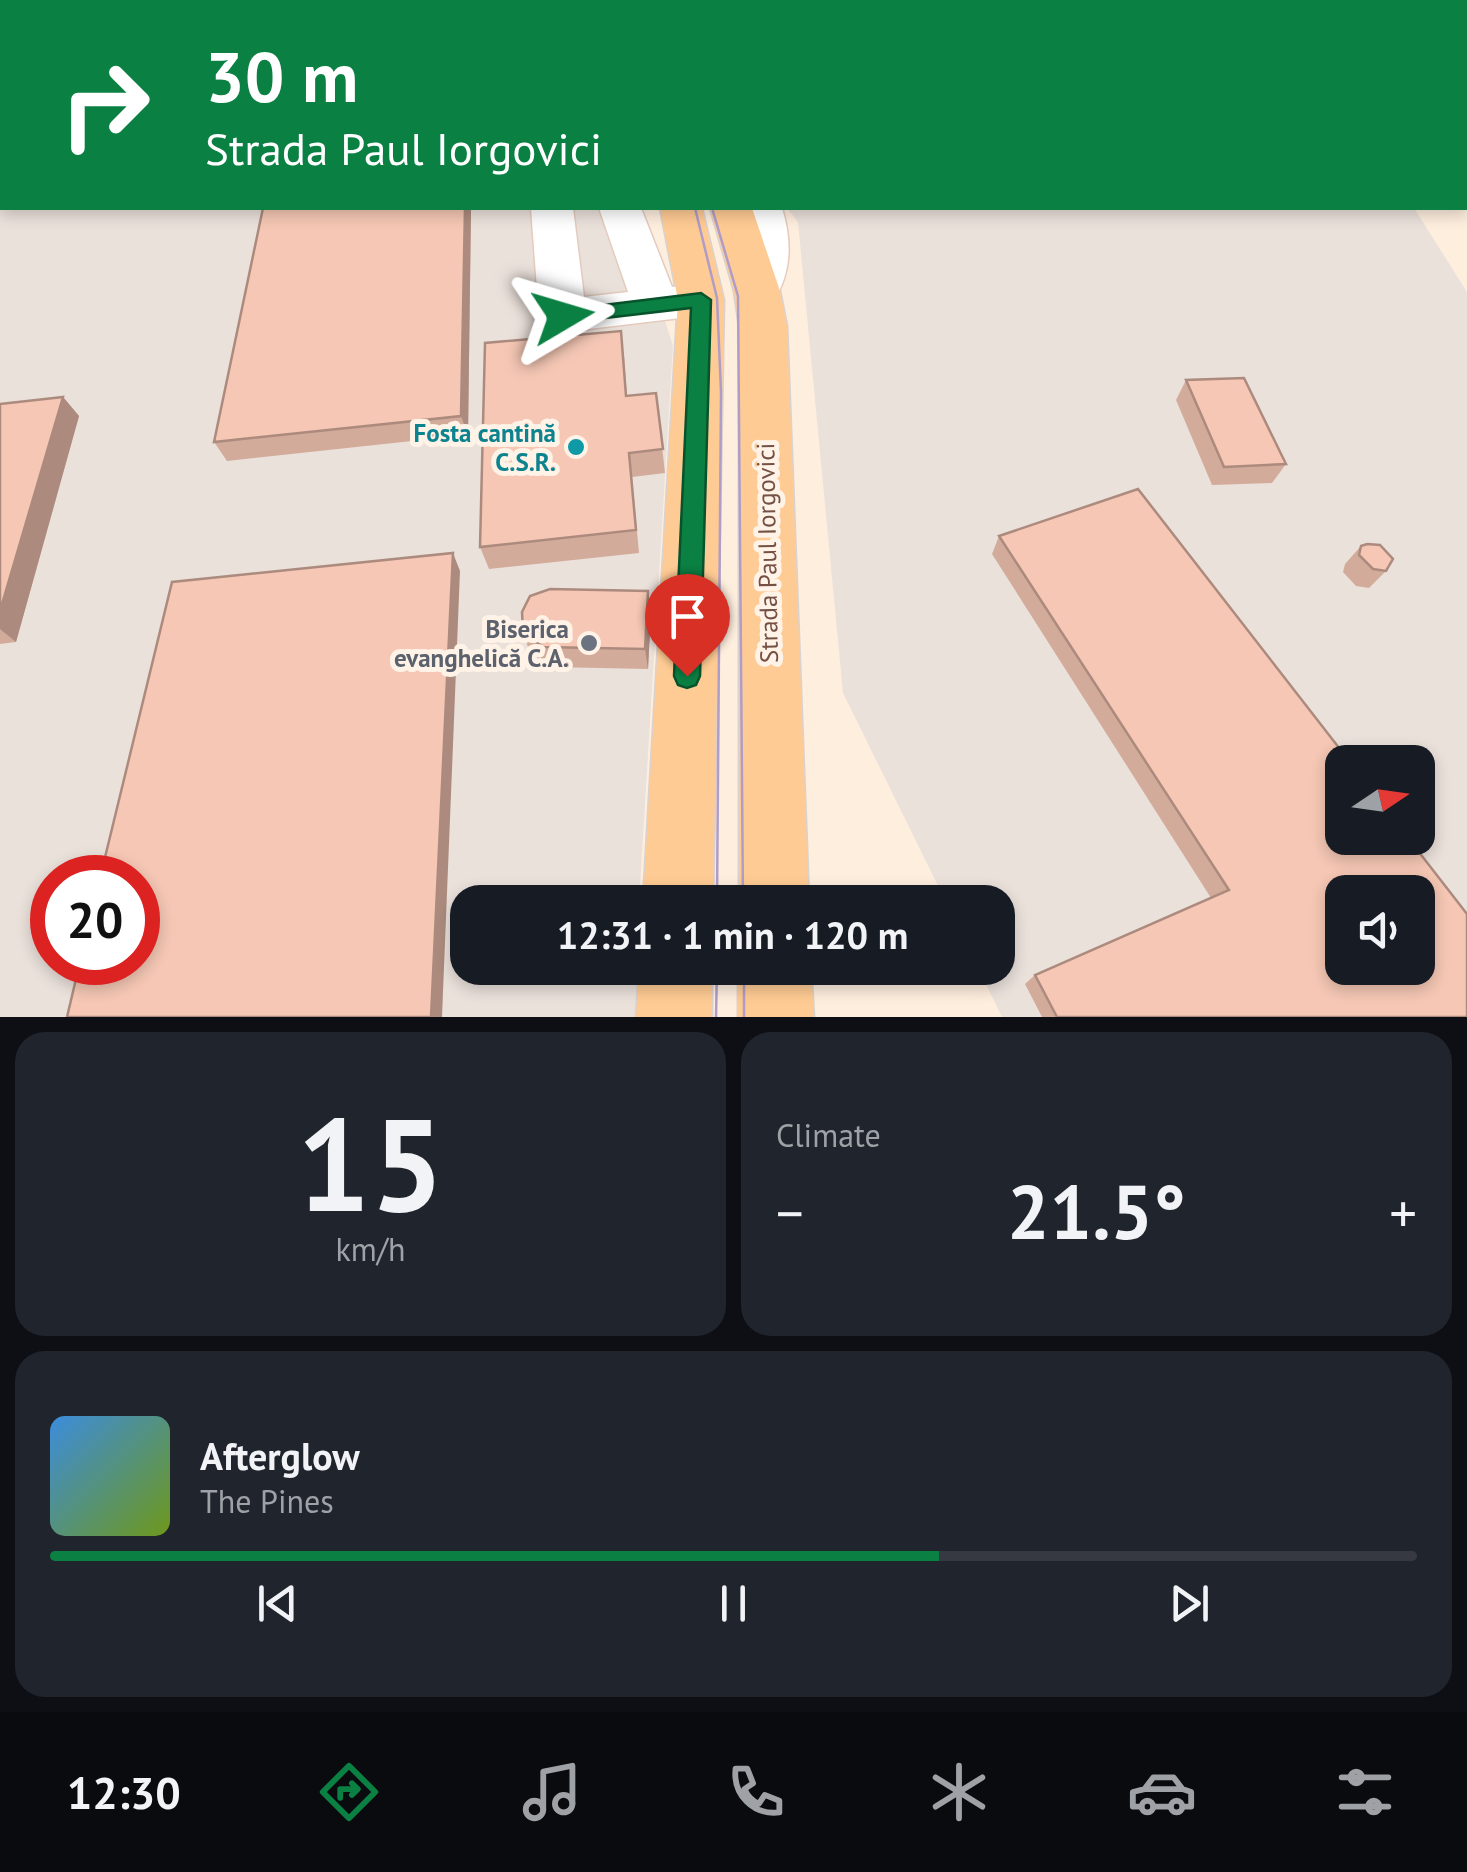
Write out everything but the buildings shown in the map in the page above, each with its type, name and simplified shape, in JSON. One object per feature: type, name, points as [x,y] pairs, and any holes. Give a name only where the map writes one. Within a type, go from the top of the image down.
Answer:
[{"type":"main road","points":[[678,885],[681,210]]},
{"type":"main road","name":"Strada Paul Iorgovici","points":[[732,210],[757,292],[765,378],[774,885]]},
{"type":"main road","points":[[674,1017],[675,985]]},
{"type":"main road","points":[[775,985],[776,1017]]},
{"type":"lane","points":[[552,210],[563,316],[679,302],[621,210]]},
{"type":"lane","points":[[757,292],[766,272],[768,240],[760,210]]},
{"type":"shaded area","points":[[0,210],[630,210],[673,346],[640,885],[450,885],[450,985],[637,985],[636,1017],[0,1017]]},
{"type":"shaded area","points":[[789,210],[1415,210],[1467,292],[1467,1017],[1002,1017],[986,985],[1015,985],[1015,885],[938,885],[843,693],[798,222]]},
{"type":"tram line","points":[[695,210],[717,298],[721,392],[717,885]]},
{"type":"tram line","points":[[713,210],[738,296],[743,885]]},
{"type":"tram line","points":[[716,1017],[717,985]]},
{"type":"tram line","points":[[744,985],[744,1017]]},
{"type":"place","name":"Fosta cantină C.S.R.","points":[[576,447]]},
{"type":"place","name":"Biserica evanghelică C.A.","points":[[589,643]]},
{"type":"route","points":[[563,316],[701,300],[687,676]]}]
